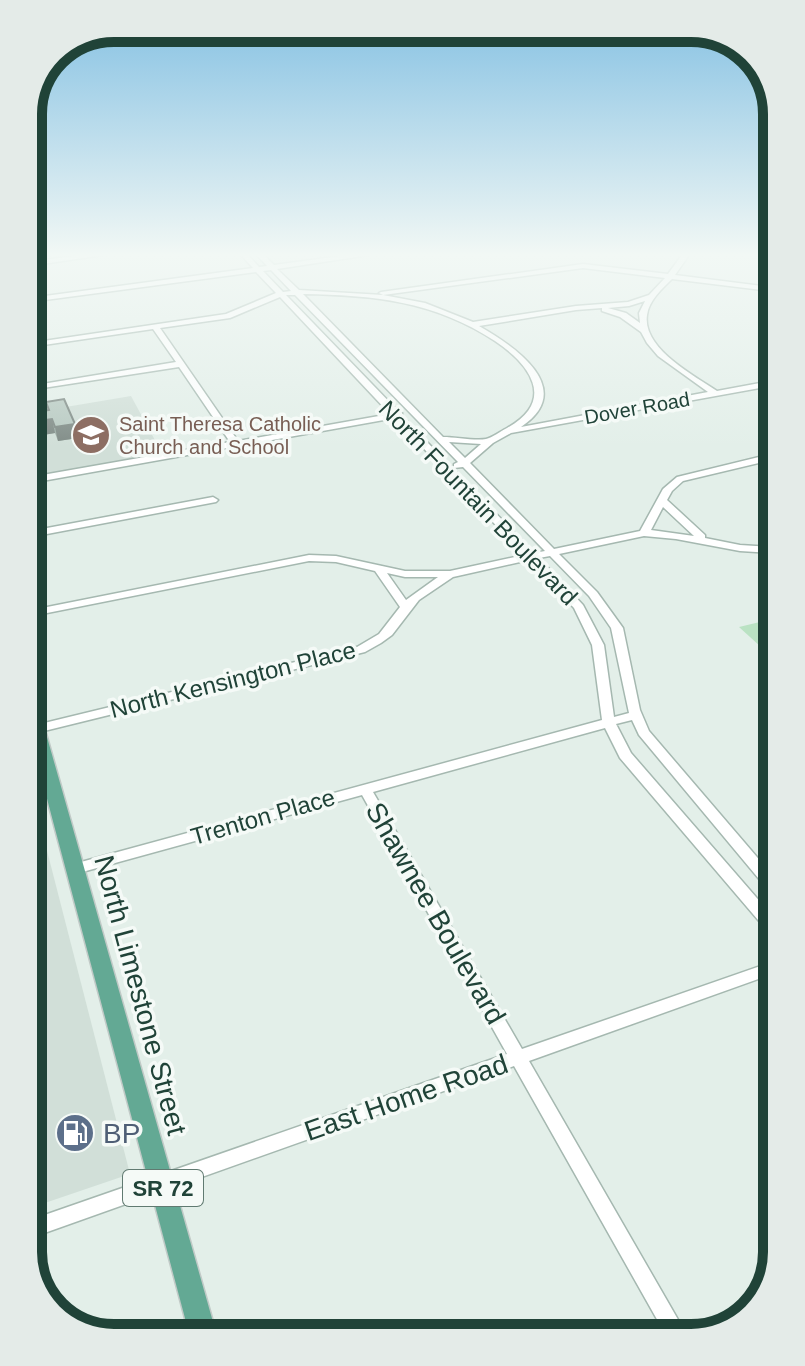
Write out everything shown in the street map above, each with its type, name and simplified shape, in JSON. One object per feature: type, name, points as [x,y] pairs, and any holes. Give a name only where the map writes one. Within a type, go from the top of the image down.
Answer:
[{"type":"main road","name":"North Limestone Street","points":[[42,751],[200,1324]]},
{"type":"street","points":[[42,343],[207,319]]},
{"type":"street","name":"North Fountain Boulevard","points":[[299,319],[579,607],[598,645],[601,695],[608,721],[625,755],[763,916]]},
{"type":"street","name":"North Fountain Boulevard","points":[[323,319],[593,594],[617,628],[636,715],[656,751],[763,874]]},
{"type":"street","points":[[446,468],[465,464],[488,442],[534,412],[537,386],[528,368],[507,345],[461,319]]},
{"type":"street","points":[[475,324],[511,319]]},
{"type":"street","points":[[626,319],[644,330],[664,357],[716,394]]},
{"type":"street","points":[[644,319],[644,330]]},
{"type":"street","points":[[155,326],[236,444]]},
{"type":"street","points":[[42,386],[181,364]]},
{"type":"street","name":"Dover Road","points":[[503,434],[763,385]]},
{"type":"street","points":[[534,412],[544,421],[564,422]]},
{"type":"street","points":[[42,478],[414,413]]},
{"type":"street","points":[[440,439],[488,442]]},
{"type":"street","points":[[644,533],[668,489],[680,479],[763,459]]},
{"type":"street","points":[[42,532],[213,500]]},
{"type":"street","points":[[663,502],[689,529],[708,541]]},
{"type":"street","points":[[42,611],[290,560],[324,558],[379,569],[450,574],[644,533],[667,533],[745,549],[763,550]]},
{"type":"street","points":[[379,569],[406,607]]},
{"type":"street","name":"North Kensington Place","points":[[42,720],[361,650],[384,638],[400,621],[406,607],[450,574]]},
{"type":"street","name":"Trenton Place","points":[[75,869],[636,715]]},
{"type":"street","name":"Shawnee Boulevard","points":[[365,789],[671,1324]]},
{"type":"street","name":"East Home Road","points":[[42,1225],[763,971]]},
{"type":"shaded area","name":"Saint Theresa Catholic Church and School","points":[[131,396],[164,457],[42,478],[42,411]]},
{"type":"shaded area","points":[[42,831],[130,1174],[42,1204]]},
{"type":"green space","points":[[763,621],[763,649],[739,627]]},
{"type":"building","points":[[64,399],[75,424],[55,427],[52,419],[42,420],[42,411],[49,410],[46,402]]},
{"type":"place","name":"Saint Theresa Catholic Church and School","points":[[91,435]]},
{"type":"place","name":"BP","points":[[75,1133]]}]
